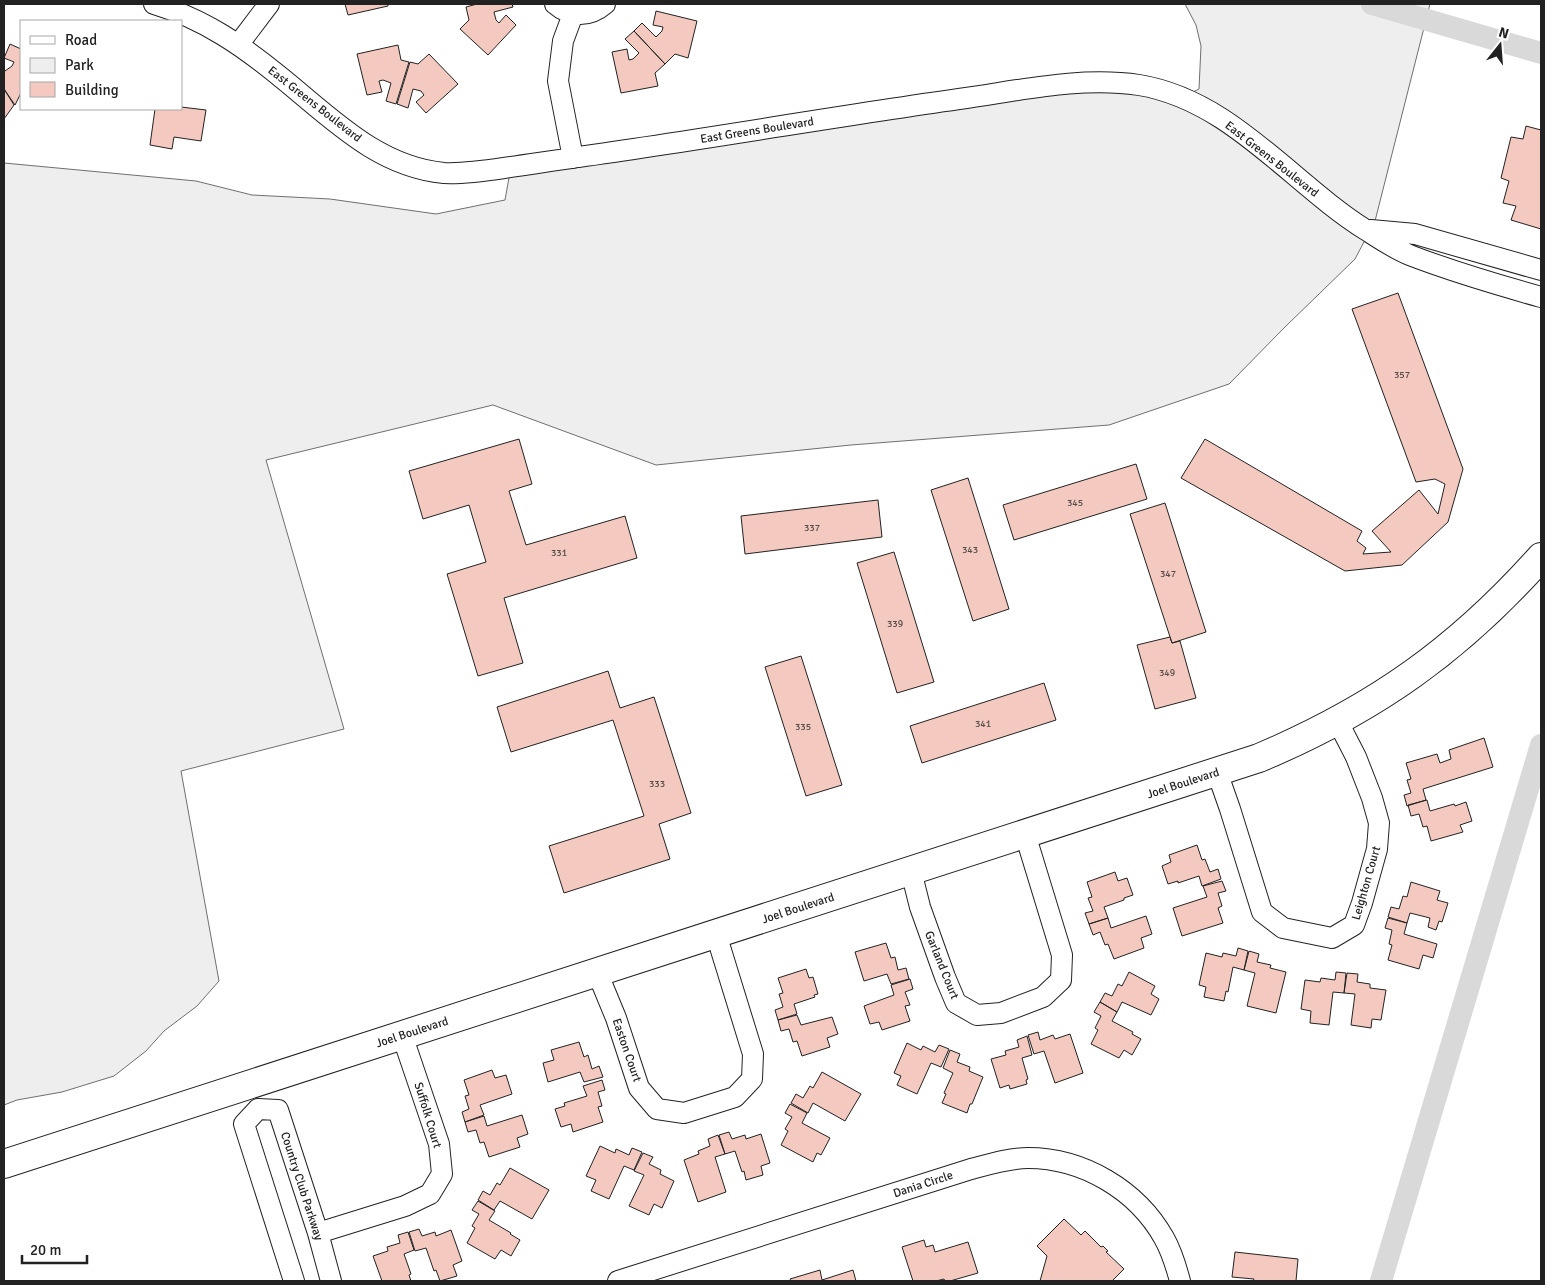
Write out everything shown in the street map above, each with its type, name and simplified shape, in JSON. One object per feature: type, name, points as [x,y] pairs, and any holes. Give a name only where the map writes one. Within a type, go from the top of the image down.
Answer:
[{"type":"main road","name":"Joel Boulevard","points":[[4,1164],[254,1097],[402,1036],[1259,758],[1338,722],[1396,686],[1451,646],[1512,590],[1541,557]]},
{"type":"street","name":"East Greens Boulevard","points":[[154,4],[197,20],[238,45],[347,132],[390,158],[417,168],[445,173],[473,172],[572,158],[921,104],[1078,83],[1109,82],[1164,91],[1190,102],[1235,128],[1323,199],[1365,229],[1408,255],[1541,297]]},
{"type":"street","points":[[238,45],[269,4]]},
{"type":"street","points":[[555,4],[562,10],[573,14],[595,12],[605,4]]},
{"type":"street","points":[[572,158],[558,81],[562,41],[573,14]]},
{"type":"street","name":"East Greens Boulevard","points":[[1365,229],[1414,234],[1541,270]]},
{"type":"street","name":"Leighton Court","points":[[1217,772],[1262,912],[1283,928],[1332,938],[1354,925],[1378,849],[1379,823],[1372,798],[1356,757],[1338,722]]},
{"type":"street","name":"Garland Court","points":[[911,871],[920,907],[945,978],[956,1003],[978,1015],[1001,1013],[1043,997],[1061,980],[1062,955],[1025,834]]},
{"type":"street","name":"Easton Court","points":[[597,972],[616,1018],[639,1088],[657,1109],[684,1113],[735,1097],[752,1079],[754,1054],[716,934]]},
{"type":"street","name":"Suffolk Court","points":[[318,1233],[405,1206],[430,1194],[442,1174],[439,1144],[402,1036]]},
{"type":"street","points":[[254,1097],[244,1124],[294,1281]]},
{"type":"street","name":"Country Club Parkway","points":[[254,1097],[278,1110],[318,1233],[331,1281]]},
{"type":"street","name":"Dania Circle","points":[[618,1281],[971,1169],[1026,1158],[1050,1160],[1073,1165],[1095,1173],[1125,1192],[1150,1218],[1164,1238],[1174,1260],[1180,1281]]},
{"type":"green space","points":[[1185,4],[1430,4],[1375,221],[1355,259],[1229,384],[1109,425],[851,445],[656,465],[493,405],[266,460],[344,729],[181,771],[219,981],[197,1006],[164,1031],[146,1051],[114,1076],[62,1092],[17,1100],[4,1105],[4,163],[196,181],[252,195],[330,199],[436,214],[505,200],[510,172],[1104,75],[1189,94],[1199,89],[1201,46],[1196,25]]},
{"type":"building","points":[[345,4],[388,4],[388,6],[348,15]]},
{"type":"building","points":[[477,4],[512,4],[513,7],[494,12],[499,23],[506,15],[516,25],[488,55],[460,29],[469,20],[466,7]]},
{"type":"building","points":[[656,11],[697,21],[688,58],[675,54],[665,64],[634,31],[642,23],[656,37],[663,27],[653,25]]},
{"type":"building","points":[[634,31],[665,64],[655,73],[658,86],[621,93],[612,52],[627,49],[629,60],[633,59],[639,53],[625,39]]},
{"type":"building","points":[[10,44],[20,49],[20,95],[15,105],[4,89],[4,69],[5,71],[14,62],[4,58]]},
{"type":"building","points":[[398,45],[401,60],[409,62],[396,104],[386,101],[391,83],[383,80],[379,81],[382,92],[367,95],[357,54]]},
{"type":"building","points":[[429,54],[458,84],[426,113],[416,102],[424,95],[421,91],[413,89],[408,108],[397,104],[410,62],[418,64]]},
{"type":"building","points":[[4,89],[14,105],[4,119]]},
{"type":"building","points":[[182,107],[206,110],[201,141],[174,137],[172,149],[150,145],[155,110],[182,110]]},
{"type":"building","points":[[1526,126],[1541,130],[1541,229],[1511,220],[1516,206],[1503,203],[1509,181],[1501,178],[1511,137],[1523,139]]},
{"type":"building","points":[[1398,293],[1463,469],[1448,522],[1402,565],[1345,571],[1181,478],[1205,439],[1362,531],[1357,541],[1366,548],[1363,554],[1391,552],[1372,531],[1419,490],[1438,514],[1445,484],[1435,479],[1416,482],[1352,309]]},
{"type":"building","points":[[519,439],[532,484],[509,491],[526,545],[625,516],[637,558],[504,598],[523,663],[478,676],[447,574],[486,562],[469,505],[423,519],[409,471]]},
{"type":"building","points":[[1136,464],[1147,499],[1014,540],[1003,505]]},
{"type":"building","points":[[968,478],[1009,609],[973,621],[931,490]]},
{"type":"building","points":[[878,500],[882,537],[745,554],[741,516]]},
{"type":"building","points":[[1165,503],[1206,632],[1172,643],[1130,514]]},
{"type":"building","points":[[894,552],[934,682],[897,693],[857,563]]},
{"type":"building","points":[[1170,637],[1172,643],[1180,641],[1196,698],[1155,709],[1137,645]]},
{"type":"building","points":[[801,656],[842,785],[806,796],[765,667]]},
{"type":"building","points":[[608,671],[620,708],[654,697],[691,813],[659,824],[670,859],[564,893],[549,846],[644,816],[613,720],[511,752],[497,707]]},
{"type":"building","points":[[1044,683],[1056,720],[922,763],[910,726]]},
{"type":"building","points":[[1484,738],[1493,767],[1423,789],[1426,800],[1407,806],[1404,795],[1411,793],[1407,780],[1411,779],[1406,763],[1437,754],[1440,763],[1451,759],[1449,750]]},
{"type":"building","points":[[1427,800],[1430,811],[1466,802],[1472,821],[1460,825],[1463,832],[1431,841],[1427,826],[1423,827],[1419,814],[1411,816],[1408,805]]},
{"type":"building","points":[[1197,845],[1202,860],[1205,859],[1210,872],[1218,869],[1221,879],[1202,886],[1199,876],[1178,883],[1178,881],[1168,884],[1162,866],[1171,862],[1169,855]]},
{"type":"building","points":[[1115,872],[1118,881],[1127,878],[1133,895],[1104,907],[1108,918],[1089,924],[1085,913],[1093,911],[1088,898],[1092,897],[1087,882]]},
{"type":"building","points":[[1222,881],[1226,891],[1218,893],[1222,906],[1218,908],[1223,923],[1182,936],[1173,908],[1207,897],[1203,886]]},
{"type":"building","points":[[1411,882],[1440,891],[1437,900],[1448,903],[1442,922],[1439,921],[1436,930],[1428,927],[1430,918],[1410,913],[1407,923],[1388,917],[1391,907],[1399,909],[1403,896],[1407,897]]},
{"type":"building","points":[[1146,916],[1152,934],[1141,938],[1144,948],[1114,959],[1108,944],[1105,945],[1100,932],[1093,935],[1089,924],[1108,918],[1111,928]]},
{"type":"building","points":[[1388,918],[1407,923],[1404,934],[1437,944],[1433,958],[1423,955],[1419,969],[1388,960],[1392,945],[1389,944],[1392,930],[1385,928]]},
{"type":"building","points":[[886,943],[891,958],[895,957],[898,970],[906,968],[909,979],[891,984],[887,974],[864,981],[855,952]]},
{"type":"building","points":[[1238,948],[1248,951],[1244,970],[1233,967],[1228,992],[1226,991],[1224,1001],[1204,997],[1206,987],[1199,985],[1206,953],[1222,957],[1223,953],[1236,956]]},
{"type":"building","points":[[1249,951],[1259,954],[1257,962],[1271,965],[1270,968],[1286,972],[1276,1013],[1247,1006],[1255,973],[1244,970]]},
{"type":"building","points":[[806,969],[809,978],[813,977],[818,994],[814,995],[815,997],[794,1004],[797,1014],[778,1020],[775,1010],[783,1007],[779,994],[783,993],[778,978]]},
{"type":"building","points":[[1129,972],[1155,986],[1151,994],[1159,999],[1151,1015],[1122,1002],[1117,1012],[1100,1002],[1105,993],[1112,996],[1118,984],[1122,986]]},
{"type":"building","points":[[1336,972],[1346,973],[1344,993],[1333,992],[1329,1025],[1310,1023],[1311,1011],[1301,1009],[1305,980],[1320,982],[1321,978],[1335,980]]},
{"type":"building","points":[[1347,973],[1358,974],[1357,982],[1370,984],[1370,988],[1386,990],[1381,1020],[1372,1019],[1371,1028],[1351,1025],[1355,994],[1344,993]]},
{"type":"building","points":[[910,979],[913,989],[905,992],[910,1005],[905,1006],[910,1021],[882,1030],[879,1022],[870,1024],[864,1006],[894,995],[891,985]]},
{"type":"building","points":[[1100,1002],[1117,1012],[1112,1021],[1133,1032],[1132,1034],[1141,1039],[1132,1055],[1124,1050],[1119,1058],[1091,1044],[1098,1030],[1095,1028],[1101,1016],[1094,1012]]},
{"type":"building","points":[[797,1015],[801,1025],[832,1017],[838,1034],[827,1038],[830,1047],[802,1056],[797,1041],[793,1042],[789,1029],[781,1031],[778,1020]]},
{"type":"building","points":[[1038,1032],[1040,1040],[1053,1035],[1055,1039],[1070,1034],[1083,1073],[1055,1083],[1044,1051],[1034,1054],[1028,1035]]},
{"type":"building","points":[[1027,1036],[1032,1055],[1022,1058],[1028,1079],[1026,1080],[1027,1084],[1010,1089],[1009,1085],[1000,1088],[991,1059],[1006,1055],[1005,1051],[1019,1047],[1017,1040]]},
{"type":"building","points":[[579,1042],[584,1057],[588,1055],[592,1069],[599,1066],[603,1077],[584,1082],[580,1072],[548,1082],[543,1063],[554,1060],[551,1050]]},
{"type":"building","points":[[907,1043],[921,1050],[923,1046],[935,1052],[939,1045],[949,1049],[941,1067],[931,1063],[917,1094],[897,1085],[901,1076],[894,1073]]},
{"type":"building","points":[[950,1050],[960,1054],[957,1062],[970,1067],[969,1071],[983,1077],[967,1113],[942,1103],[946,1094],[944,1093],[953,1073],[943,1068]]},
{"type":"building","points":[[492,1070],[495,1078],[506,1075],[512,1094],[480,1105],[484,1115],[465,1122],[462,1112],[469,1109],[465,1096],[469,1095],[464,1080]]},
{"type":"building","points":[[822,1072],[861,1094],[845,1121],[813,1103],[808,1113],[791,1103],[796,1094],[803,1098],[810,1086],[813,1088]]},
{"type":"building","points":[[602,1080],[605,1090],[598,1092],[602,1106],[598,1107],[603,1122],[573,1132],[571,1124],[561,1127],[555,1109],[565,1106],[564,1103],[587,1096],[583,1086]]},
{"type":"building","points":[[790,1104],[807,1113],[802,1123],[830,1138],[821,1155],[817,1153],[813,1162],[781,1145],[788,1131],[785,1129],[792,1117],[785,1113]]},
{"type":"building","points":[[522,1115],[528,1134],[517,1138],[520,1147],[489,1157],[484,1142],[480,1143],[476,1130],[468,1132],[465,1122],[484,1116],[487,1126]]},
{"type":"building","points":[[729,1132],[732,1139],[745,1135],[746,1139],[761,1134],[770,1163],[761,1166],[763,1175],[746,1180],[735,1151],[725,1154],[719,1135]]},
{"type":"building","points":[[718,1135],[725,1154],[715,1157],[726,1192],[698,1202],[684,1160],[699,1154],[698,1151],[710,1146],[708,1139]]},
{"type":"building","points":[[600,1146],[615,1153],[616,1149],[629,1155],[632,1148],[642,1152],[634,1170],[624,1166],[609,1199],[591,1191],[596,1180],[586,1176]]},
{"type":"building","points":[[643,1153],[653,1157],[649,1164],[661,1170],[660,1174],[674,1181],[662,1208],[654,1204],[649,1215],[629,1206],[644,1175],[634,1171]]},
{"type":"building","points":[[510,1168],[549,1190],[532,1219],[500,1201],[494,1210],[478,1200],[483,1191],[490,1195],[497,1183],[500,1185]]},
{"type":"building","points":[[478,1201],[495,1211],[489,1220],[520,1240],[511,1256],[501,1250],[495,1259],[467,1243],[475,1228],[472,1226],[479,1214],[472,1210]]},
{"type":"building","points":[[1064,1219],[1081,1235],[1085,1231],[1101,1247],[1103,1246],[1108,1251],[1106,1252],[1124,1269],[1112,1281],[1040,1281],[1047,1256],[1037,1246]]},
{"type":"building","points":[[419,1229],[422,1236],[435,1232],[436,1236],[451,1230],[462,1261],[453,1265],[457,1276],[440,1281],[436,1270],[434,1271],[426,1248],[415,1251],[409,1232]]},
{"type":"building","points":[[408,1232],[414,1250],[404,1254],[411,1274],[409,1275],[411,1281],[382,1281],[373,1256],[388,1251],[387,1247],[400,1243],[398,1235]]},
{"type":"building","points":[[924,1240],[926,1247],[933,1245],[935,1252],[968,1242],[978,1273],[950,1281],[945,1281],[944,1279],[913,1281],[902,1247]]},
{"type":"building","points":[[1235,1252],[1298,1259],[1296,1281],[1253,1281],[1254,1279],[1232,1277]]},
{"type":"building","points":[[820,1270],[822,1280],[853,1270],[856,1281],[791,1281],[790,1279]]},
{"type":"waterway","points":[[1372,4],[1541,53]]},
{"type":"waterway","points":[[1381,1281],[1541,745]]}]
